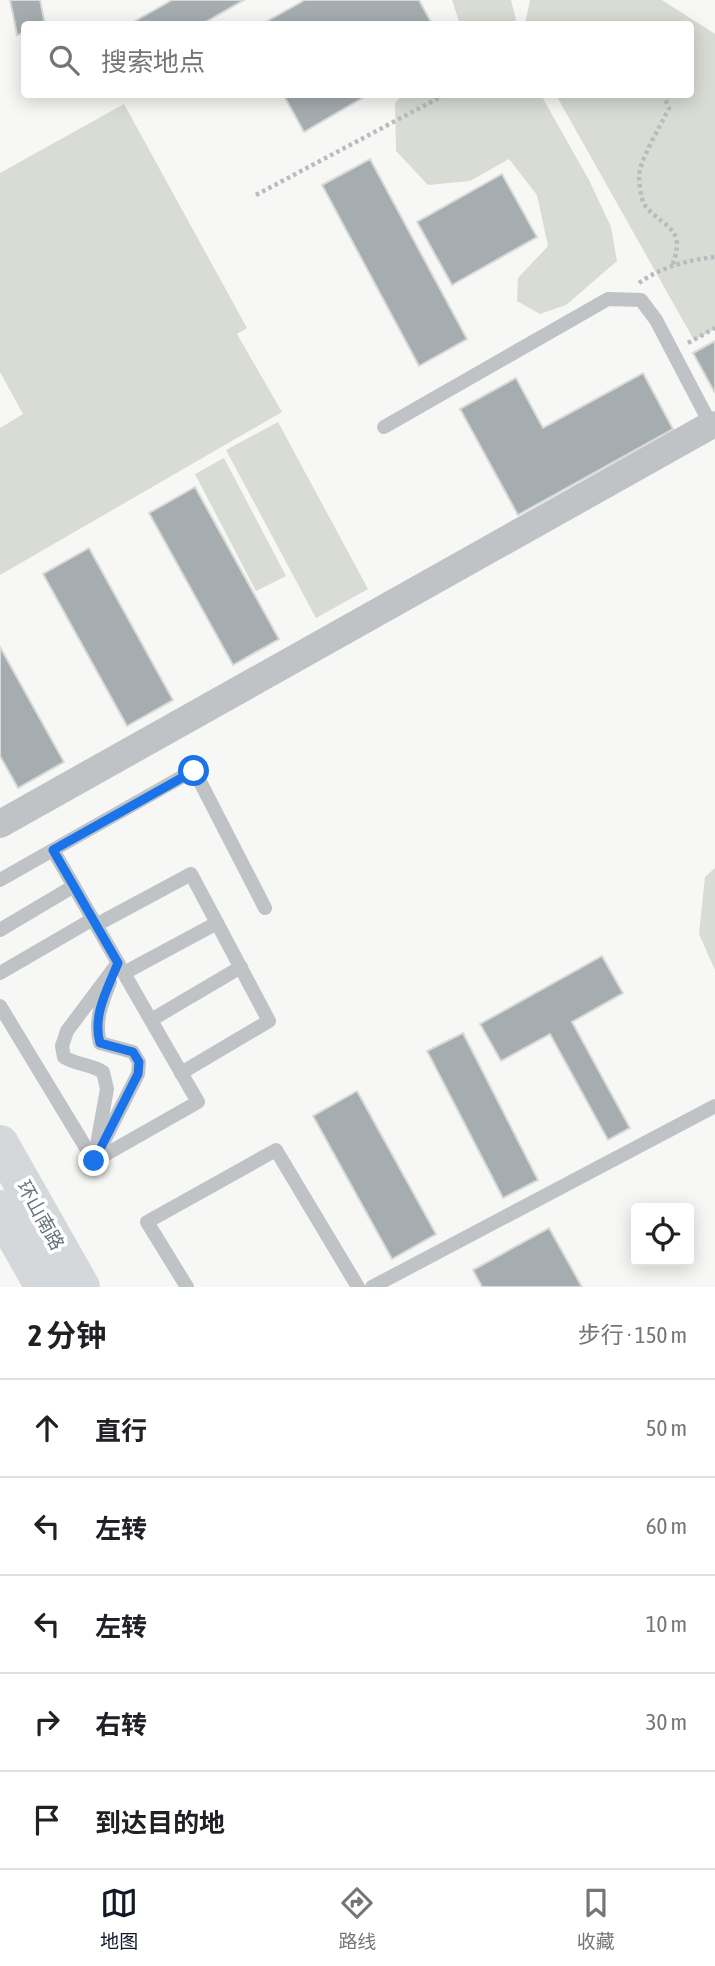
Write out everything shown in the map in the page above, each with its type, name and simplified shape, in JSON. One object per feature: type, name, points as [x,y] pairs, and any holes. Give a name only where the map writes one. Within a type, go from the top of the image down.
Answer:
[{"type":"main road","name":"环山南路","points":[[0,1144],[81,1287]]},
{"type":"main road","name":"环山南路","points":[[0,1209],[44,1287]]},
{"type":"street","points":[[0,824],[712,425]]},
{"type":"lane","points":[[384,427],[608,299],[641,300],[656,320],[712,425]]},
{"type":"lane","points":[[0,880],[194,771],[265,908]]},
{"type":"lane","points":[[53,850],[198,1102],[94,1161]]},
{"type":"lane","points":[[0,973],[191,874],[269,1021],[181,1073]]},
{"type":"lane","points":[[0,930],[74,886]]},
{"type":"lane","points":[[94,1161],[107,1089],[103,1072],[64,1057],[62,1046],[67,1031],[121,968],[217,923]]},
{"type":"lane","points":[[151,1020],[241,967]]},
{"type":"lane","points":[[94,1161],[138,1074],[139,1062],[133,1052],[100,1043],[97,1030],[101,1006],[121,968]]},
{"type":"lane","points":[[0,1006],[94,1161]]},
{"type":"lane","points":[[372,1287],[715,1106]]},
{"type":"lane","points":[[187,1287],[147,1222],[275,1150],[358,1287]]},
{"type":"path","points":[[256,195],[438,98]]},
{"type":"path","points":[[665,98],[669,108],[638,175],[643,203],[672,229],[677,252],[672,266]]},
{"type":"path","points":[[616,300],[655,271],[695,259],[715,257]]},
{"type":"path","points":[[672,351],[715,328]]},
{"type":"shaded area","points":[[452,0],[511,0],[516,21],[459,21]]},
{"type":"shaded area","points":[[530,0],[662,0],[715,34],[715,329],[694,340],[558,98],[694,98],[694,21],[526,21]]},
{"type":"shaded area","points":[[399,98],[543,98],[589,180],[611,227],[617,261],[566,305],[540,314],[517,301],[518,278],[548,246],[537,195],[509,159],[470,181],[428,185],[396,151],[395,103]]},
{"type":"shaded area","points":[[124,104],[247,328],[237,334],[282,412],[0,575],[0,428],[23,414],[0,372],[0,173]]},
{"type":"shaded area","points":[[278,422],[368,589],[316,618],[226,450]]},
{"type":"shaded area","points":[[224,458],[286,576],[256,591],[195,474]]},
{"type":"shaded area","points":[[715,868],[715,970],[699,934],[705,877]]},
{"type":"building","points":[[10,0],[40,0],[44,21],[21,21],[21,34],[17,35]]},
{"type":"building","points":[[172,0],[244,0],[207,21],[135,21]]},
{"type":"building","points":[[305,0],[419,0],[430,21],[267,21]]},
{"type":"building","points":[[285,98],[362,98],[304,132]]},
{"type":"building","points":[[370,159],[467,339],[419,366],[322,185]]},
{"type":"building","points":[[502,174],[537,237],[452,285],[417,222]]},
{"type":"building","points":[[715,341],[715,393],[693,353]]},
{"type":"building","points":[[643,373],[673,429],[518,515],[460,409],[516,378],[543,428]]},
{"type":"building","points":[[195,487],[279,639],[233,665],[149,513]]},
{"type":"building","points":[[89,548],[173,700],[127,726],[43,574]]},
{"type":"building","points":[[0,647],[64,762],[18,788],[0,756]]},
{"type":"building","points":[[602,956],[623,993],[572,1022],[630,1128],[608,1140],[550,1034],[501,1061],[480,1024]]},
{"type":"building","points":[[463,1033],[538,1180],[503,1198],[427,1051]]},
{"type":"building","points":[[357,1091],[436,1234],[392,1259],[313,1116]]},
{"type":"building","points":[[549,1228],[582,1287],[482,1287],[473,1270]]},
{"type":"route","points":[[94,1161],[138,1074],[139,1062],[133,1052],[100,1043],[97,1030],[101,1006],[118,963],[53,850],[194,771]]}]
